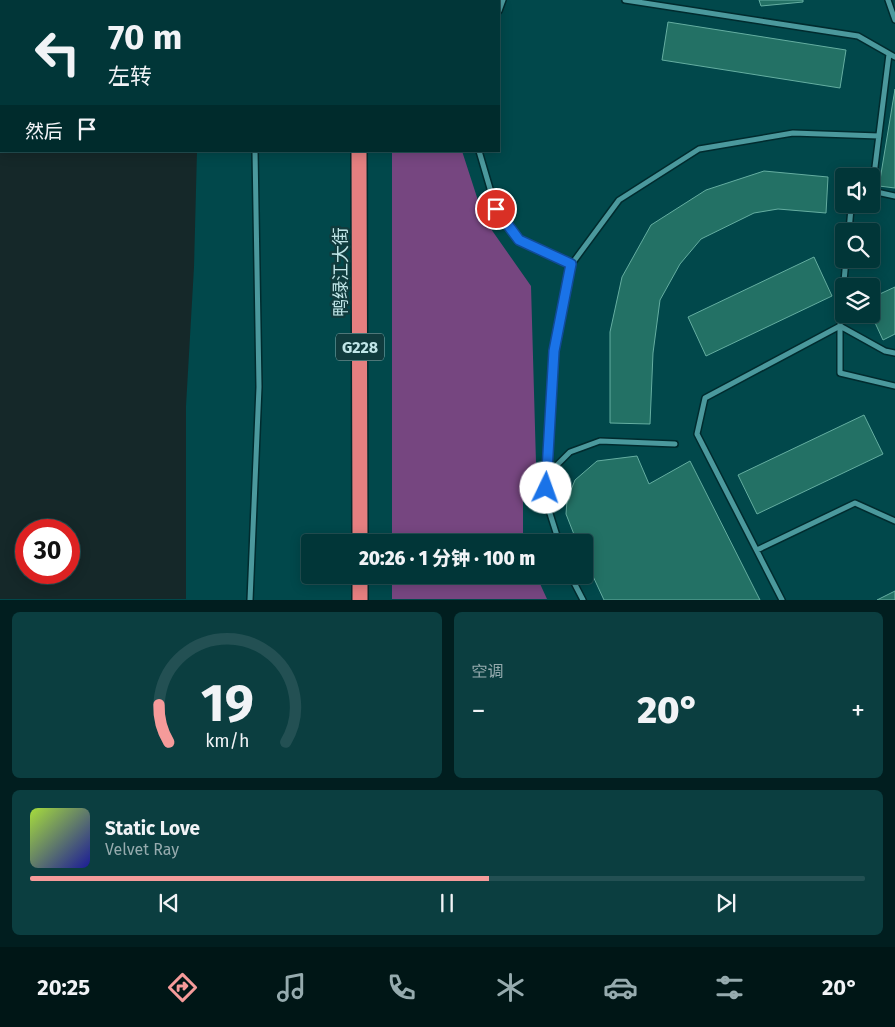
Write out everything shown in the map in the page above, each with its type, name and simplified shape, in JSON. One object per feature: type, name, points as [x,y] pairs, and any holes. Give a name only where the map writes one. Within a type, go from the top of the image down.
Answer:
[{"type":"highway","name":"鸭绿江大街","points":[[359,152],[360,534]]},
{"type":"highway","points":[[360,584],[360,600]]},
{"type":"street","points":[[625,0],[858,36],[895,57]]},
{"type":"street","points":[[888,0],[895,20]]},
{"type":"street","points":[[875,168],[889,54]]},
{"type":"street","points":[[556,534],[546,501],[554,351],[571,264],[618,200],[699,149],[793,133],[879,136]]},
{"type":"street","points":[[250,600],[259,387],[255,152]]},
{"type":"street","points":[[479,152],[496,209],[519,240],[571,264]]},
{"type":"street","points":[[880,193],[895,196]]},
{"type":"street","points":[[845,268],[840,326],[840,373],[895,386]]},
{"type":"street","points":[[840,326],[885,351],[895,353]]},
{"type":"street","points":[[782,600],[697,434],[705,398],[840,326]]},
{"type":"street","points":[[547,475],[570,452],[600,440],[675,444]]},
{"type":"street","points":[[757,550],[855,503],[895,521]]},
{"type":"street","points":[[575,584],[583,600]]},
{"type":"shaded area","points":[[392,152],[462,152],[484,219],[531,286],[536,463],[523,482],[523,534],[392,534]]},
{"type":"shaded area","points":[[392,584],[540,584],[547,599],[392,599]]},
{"type":"water","points":[[0,152],[197,152],[194,267],[186,406],[186,599],[0,599]]},
{"type":"building","points":[[759,0],[803,0],[803,2],[761,6]]},
{"type":"building","points":[[668,22],[846,50],[840,88],[662,60]]},
{"type":"building","points":[[895,89],[895,188],[880,186]]},
{"type":"building","points":[[764,171],[828,177],[826,213],[778,209],[754,213],[701,239],[680,264],[660,300],[653,353],[650,424],[610,423],[610,332],[622,277],[651,225],[706,190]]},
{"type":"building","points":[[814,257],[832,296],[706,356],[688,317]]},
{"type":"building","points":[[895,287],[895,334],[883,340],[875,323],[880,323],[880,294]]},
{"type":"building","points":[[864,415],[883,454],[757,514],[738,475]]},
{"type":"building","points":[[637,456],[649,484],[690,461],[760,600],[604,600],[593,576],[593,534],[574,534],[566,514],[567,500],[575,480],[597,461]]},
{"type":"building","points":[[895,591],[895,600],[877,600]]},
{"type":"route","points":[[496,209],[519,240],[571,264],[554,351],[546,488]]}]
